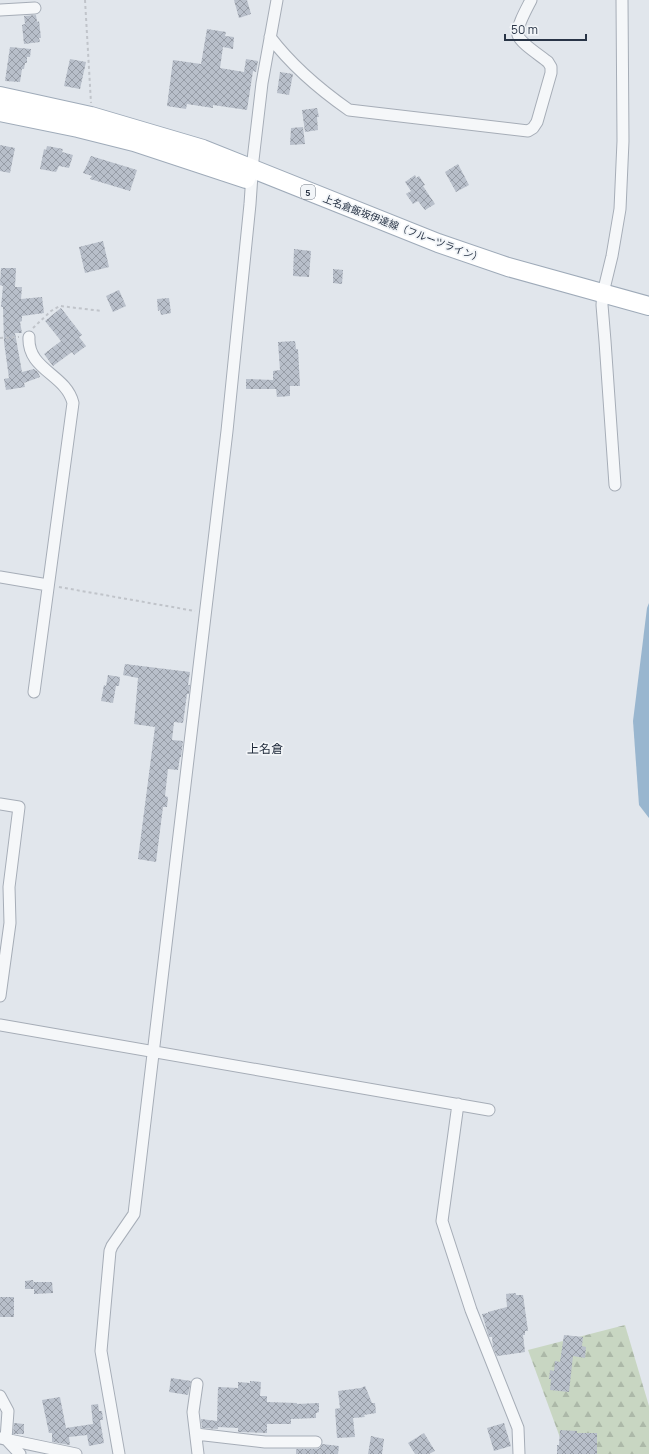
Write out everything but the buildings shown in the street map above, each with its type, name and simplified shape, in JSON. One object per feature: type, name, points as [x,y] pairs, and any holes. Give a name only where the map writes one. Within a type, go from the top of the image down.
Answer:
[{"type":"main road","name":"上名倉飯坂伊達線（フルーツライン）","points":[[0,96],[91,116],[203,149],[251,175]]},
{"type":"main road","name":"上名倉飯坂伊達線（フルーツライン）","points":[[0,112],[78,128],[134,142],[251,175],[438,243],[607,300],[649,318]]},
{"type":"main road","name":"上名倉飯坂伊達線（フルーツライン）","points":[[607,300],[649,306]]},
{"type":"street","points":[[119,1454],[101,1351],[110,1251],[134,1214],[227,431],[250,204],[251,175],[270,37],[277,0]]},
{"type":"street","points":[[270,37],[295,67],[329,96],[349,110],[528,131],[533,128],[537,122],[551,73],[551,67],[548,62],[521,40],[518,34],[518,28],[531,0]]},
{"type":"street","points":[[615,486],[605,341],[607,300],[612,256],[620,209],[623,141],[622,0]]},
{"type":"street","points":[[0,10],[35,8]]},
{"type":"street","points":[[29,337],[29,342],[36,362],[66,387],[71,395],[73,403],[34,692]]},
{"type":"street","points":[[0,577],[48,585]]},
{"type":"street","points":[[0,804],[19,807],[9,887],[10,923],[0,996]]},
{"type":"street","points":[[0,1025],[489,1110]]},
{"type":"street","points":[[458,1104],[442,1222],[471,1310],[518,1428],[520,1454]]},
{"type":"street","points":[[197,1384],[193,1412],[198,1454]]},
{"type":"street","points":[[0,1396],[8,1411],[3,1438]]},
{"type":"street","points":[[196,1434],[265,1442],[316,1442]]},
{"type":"street","points":[[3,1438],[20,1454]]},
{"type":"street","points":[[3,1438],[76,1454]]},
{"type":"path","points":[[85,0],[91,116]]},
{"type":"path","points":[[0,338],[29,337],[34,326],[51,311],[60,306],[102,312]]},
{"type":"path","points":[[48,585],[206,613]]},
{"type":"green space","points":[[625,1325],[649,1406],[649,1454],[566,1454],[528,1350]]},
{"type":"water","points":[[649,603],[649,818],[639,805],[633,721],[647,608]]},
{"type":"district","name":"上名倉","points":[[265,748]]}]
